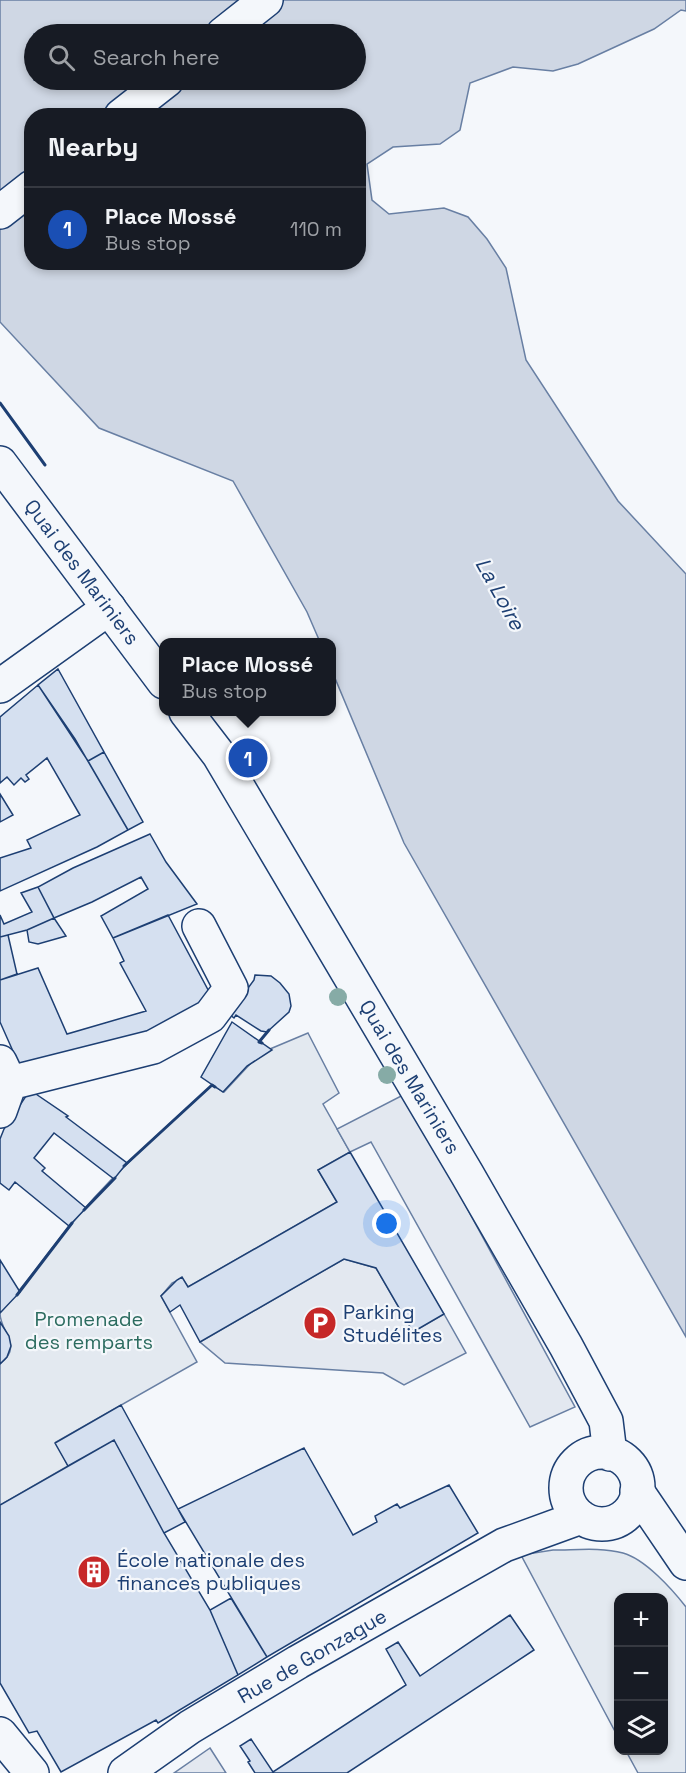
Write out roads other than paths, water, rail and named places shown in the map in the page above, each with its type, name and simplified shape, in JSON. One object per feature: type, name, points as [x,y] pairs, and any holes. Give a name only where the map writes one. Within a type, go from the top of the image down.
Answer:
[{"type":"main road","points":[[236,24],[266,0]]},
{"type":"main road","points":[[131,108],[154,90]]},
{"type":"main road","points":[[0,212],[24,193]]},
{"type":"main road","name":"Quai des Mariniers","points":[[0,463],[159,675]]},
{"type":"main road","points":[[0,686],[109,608]]},
{"type":"main road","name":"Quai des Mariniers","points":[[190,716],[219,755],[566,1346],[606,1421],[610,1454]]},
{"type":"main road","points":[[3,1085],[153,1047],[210,1016],[231,988],[199,926]]},
{"type":"main road","points":[[599,1452],[621,1458],[634,1473],[633,1502],[620,1519],[600,1524],[590,1522],[574,1505],[567,1481],[571,1471],[587,1455],[599,1452]]},
{"type":"main road","points":[[633,1502],[666,1532],[686,1563]]},
{"type":"main road","name":"Rue de Gonzague","points":[[125,1773],[190,1727],[288,1668],[574,1505]]},
{"type":"main road","points":[[0,1734],[32,1773]]},
{"type":"water","name":"La Loire","points":[[0,0],[686,0],[686,11],[681,10],[654,29],[578,64],[553,71],[513,67],[470,83],[460,130],[440,144],[393,147],[367,164],[372,200],[389,214],[444,208],[468,217],[487,239],[506,268],[526,360],[618,501],[686,574],[686,1337],[404,843],[336,681],[336,638],[318,638],[307,612],[233,481],[99,428],[0,322]]},
{"type":"place","name":"Place Mossé","points":[[248,758]]},
{"type":"place","name":"Parking Studélites","points":[[320,1323]]},
{"type":"place","name":"École nationale des finances publiques","points":[[94,1572]]},
{"type":"park label","name":"Promenade des remparts","points":[[89,1330]]}]
